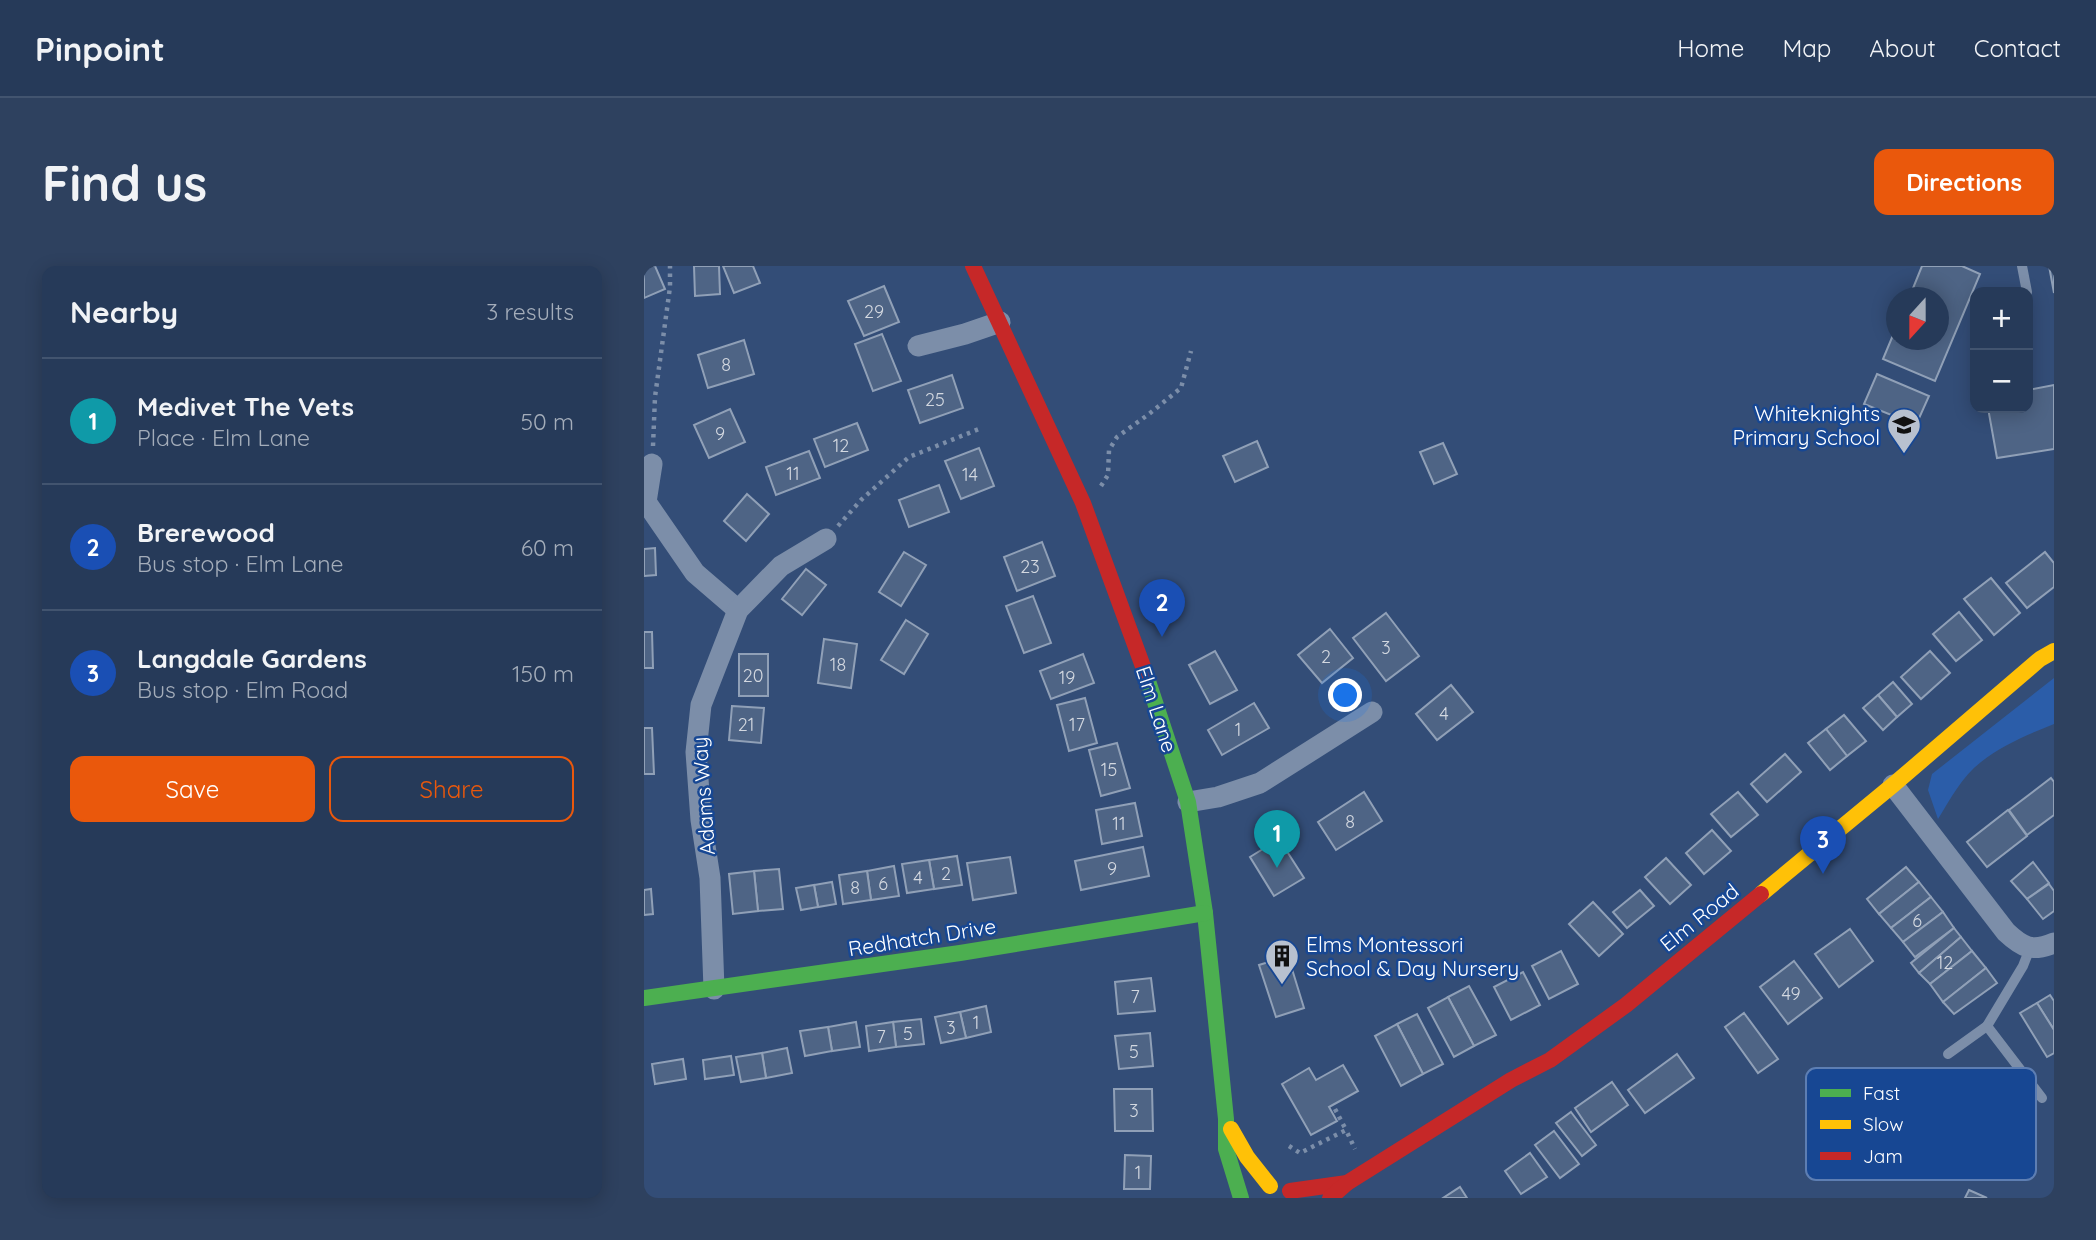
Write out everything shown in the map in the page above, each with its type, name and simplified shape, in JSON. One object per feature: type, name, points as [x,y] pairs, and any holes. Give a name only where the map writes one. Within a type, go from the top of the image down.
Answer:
[{"type":"street","name":"Elm Lane","points":[[973,266],[1083,503],[1138,652],[1188,802],[1205,913],[1226,1119],[1226,1149],[1241,1198]]},
{"type":"street","points":[[918,346],[1000,322]]},
{"type":"street","points":[[652,464],[646,502],[695,573],[738,610]]},
{"type":"street","name":"Adams Way","points":[[715,989],[709,878],[696,752],[701,705],[738,610],[781,566],[826,539]]},
{"type":"street","name":"Elm Road","points":[[1330,1198],[1347,1183],[1510,1080],[1550,1060],[1626,1005],[2054,650]]},
{"type":"street","points":[[1188,802],[1217,797],[1260,783],[1372,712]]},
{"type":"street","points":[[1893,785],[2006,932],[2017,942],[2030,948],[2042,948],[2054,943]]},
{"type":"street","name":"Redhatch Drive","points":[[644,998],[960,953],[1205,913]]},
{"type":"street","name":"Elm Lane","points":[[1226,1119],[1247,1157],[1270,1186]]},
{"type":"street","name":"Elm Road","points":[[1293,1195],[1347,1183]]},
{"type":"street","points":[[1247,1198],[1254,1191],[1270,1186],[1280,1187],[1293,1195]]},
{"type":"lane","points":[[2022,266],[2026,287]]},
{"type":"lane","points":[[1948,1054],[1987,1026],[2023,966],[2030,948]]},
{"type":"lane","points":[[1987,1026],[2019,1068]]},
{"type":"lane","points":[[2036,1090],[2042,1098]]},
{"type":"path","points":[[652,464],[655,397],[670,287],[670,266]]},
{"type":"path","points":[[1109,450],[1116,437],[1181,388],[1191,351]]},
{"type":"path","points":[[826,539],[861,500],[909,457],[979,429]]},
{"type":"path","points":[[1335,1109],[1360,1158]]},
{"type":"path","points":[[1289,1146],[1300,1153],[1346,1129]]},
{"type":"shaded area","points":[[2054,678],[2054,724],[2007,745],[1981,762],[1962,781],[1938,819],[1928,790],[1932,774]]},
{"type":"building","points":[[644,266],[655,266],[665,289],[644,298]]},
{"type":"building","points":[[694,266],[719,266],[720,294],[695,296]]},
{"type":"building","points":[[723,266],[753,266],[760,283],[734,293]]},
{"type":"building","points":[[1922,266],[1962,266],[1980,274],[1975,287],[1970,287],[1970,298],[1949,348],[1949,287],[1913,287]]},
{"type":"building","points":[[2049,266],[2054,266],[2054,293]]},
{"type":"building","points":[[884,286],[899,322],[864,336],[848,301]]},
{"type":"building","points":[[882,334],[901,381],[873,391],[855,344]]},
{"type":"building","points":[[744,340],[754,374],[708,388],[698,355]]},
{"type":"building","points":[[1887,350],[1948,350],[1935,381],[1883,359]]},
{"type":"building","points":[[1877,374],[1929,396],[1916,425],[1864,404]]},
{"type":"building","points":[[952,375],[963,408],[920,423],[908,390]]},
{"type":"building","points":[[2054,385],[2054,449],[1997,458],[1989,413],[2033,413],[2033,389]]},
{"type":"building","points":[[730,409],[745,442],[709,458],[694,425]]},
{"type":"building","points":[[857,423],[868,450],[825,467],[814,439]]},
{"type":"building","points":[[1257,441],[1268,467],[1235,482],[1223,456]]},
{"type":"building","points":[[1443,443],[1457,474],[1434,484],[1420,452]]},
{"type":"building","points":[[979,448],[994,486],[961,499],[945,461]]},
{"type":"building","points":[[809,451],[820,478],[776,495],[766,467]]},
{"type":"building","points":[[939,485],[949,512],[909,527],[899,500]]},
{"type":"building","points":[[747,494],[769,514],[746,541],[724,521]]},
{"type":"building","points":[[1042,542],[1055,576],[1017,591],[1004,557]]},
{"type":"building","points":[[655,548],[656,575],[644,576],[644,549]]},
{"type":"building","points":[[904,552],[926,565],[901,606],[879,592]]},
{"type":"building","points":[[2045,552],[2054,563],[2054,587],[2027,608],[2006,583]]},
{"type":"building","points":[[806,569],[826,585],[802,615],[782,599]]},
{"type":"building","points":[[1991,578],[2020,613],[1994,635],[1964,599]]},
{"type":"building","points":[[1033,596],[1051,643],[1024,653],[1006,606]]},
{"type":"building","points":[[1959,612],[1982,640],[1956,661],[1933,634]]},
{"type":"building","points":[[1386,613],[1419,656],[1386,681],[1353,638]]},
{"type":"building","points":[[906,620],[928,634],[904,674],[881,660]]},
{"type":"building","points":[[1330,629],[1353,658],[1322,683],[1298,655]]},
{"type":"building","points":[[644,632],[652,632],[653,668],[644,668]]},
{"type":"building","points":[[824,639],[857,644],[851,688],[818,683]]},
{"type":"building","points":[[1215,651],[1237,690],[1210,704],[1189,665]]},
{"type":"building","points":[[1930,651],[1950,673],[1921,699],[1901,677]]},
{"type":"building","points":[[739,654],[768,654],[768,696],[739,696]]},
{"type":"building","points":[[1083,654],[1094,683],[1051,699],[1040,671]]},
{"type":"building","points":[[1893,682],[1912,704],[1897,717],[1878,695]]},
{"type":"building","points":[[1451,685],[1473,712],[1437,740],[1416,714]]},
{"type":"building","points":[[1878,695],[1897,717],[1883,730],[1863,708]]},
{"type":"building","points":[[1085,698],[1097,743],[1069,751],[1057,705]]},
{"type":"building","points":[[1254,703],[1269,728],[1222,755],[1208,730]]},
{"type":"building","points":[[732,706],[764,708],[761,743],[729,740]]},
{"type":"building","points":[[1844,715],[1866,741],[1847,756],[1826,729]]},
{"type":"building","points":[[644,728],[652,728],[654,774],[644,774]]},
{"type":"building","points":[[1826,729],[1847,756],[1830,770],[1808,743]]},
{"type":"building","points":[[1117,743],[1130,788],[1101,796],[1089,750]]},
{"type":"building","points":[[1785,754],[1801,772],[1767,802],[1751,784]]},
{"type":"building","points":[[2051,778],[2054,782],[2054,815],[2027,835],[2009,810]]},
{"type":"building","points":[[1364,792],[1382,821],[1336,850],[1318,822]]},
{"type":"building","points":[[1738,792],[1758,815],[1731,837],[1711,814]]},
{"type":"building","points":[[1135,803],[1142,836],[1102,844],[1096,810]]},
{"type":"building","points":[[2008,810],[2027,836],[1987,867],[1967,842]]},
{"type":"building","points":[[1712,830],[1731,851],[1704,874],[1686,853]]},
{"type":"building","points":[[1279,839],[1304,878],[1274,896],[1250,857]]},
{"type":"building","points":[[1143,847],[1149,876],[1081,890],[1075,861]]},
{"type":"building","points":[[957,856],[962,885],[934,889],[929,860]]},
{"type":"building","points":[[1010,857],[1016,893],[973,900],[967,863]]},
{"type":"building","points":[[1666,858],[1691,885],[1670,904],[1645,877]]},
{"type":"building","points":[[929,860],[934,889],[907,893],[902,864]]},
{"type":"building","points":[[2033,862],[2049,883],[2027,899],[2011,881]]},
{"type":"building","points":[[894,866],[899,896],[871,900],[867,871]]},
{"type":"building","points":[[1906,867],[1919,882],[1879,914],[1867,899]]},
{"type":"building","points":[[779,869],[783,909],[758,911],[754,871]]},
{"type":"building","points":[[754,871],[758,911],[733,914],[729,874]]},
{"type":"building","points":[[867,871],[871,900],[843,904],[839,875]]},
{"type":"building","points":[[832,882],[836,904],[818,907],[814,885]]},
{"type":"building","points":[[1919,882],[1931,897],[1891,928],[1879,914]]},
{"type":"building","points":[[2049,884],[2054,891],[2054,911],[2043,919],[2027,899]]},
{"type":"building","points":[[814,885],[818,907],[801,910],[796,888]]},
{"type":"building","points":[[651,889],[653,914],[644,915],[644,890]]},
{"type":"building","points":[[1640,890],[1654,906],[1627,928],[1613,912]]},
{"type":"building","points":[[1931,897],[1943,912],[1903,942],[1891,928]]},
{"type":"building","points":[[1593,902],[1623,934],[1599,956],[1569,924]]},
{"type":"building","points":[[1943,912],[1954,928],[1915,957],[1903,942]]},
{"type":"building","points":[[1954,928],[1961,937],[1919,973],[1911,963]]},
{"type":"building","points":[[1850,929],[1873,961],[1839,987],[1815,954]]},
{"type":"building","points":[[1961,937],[1972,951],[1930,984],[1919,973]]},
{"type":"building","points":[[1561,951],[1578,984],[1549,999],[1532,966]]},
{"type":"building","points":[[1972,951],[1986,968],[1943,1002],[1930,984]]},
{"type":"building","name":"Elms Montessori School & Day Nursery","points":[[1288,956],[1304,1008],[1276,1017],[1259,965]]},
{"type":"building","points":[[1794,961],[1822,998],[1788,1024],[1760,987]]},
{"type":"building","points":[[1986,968],[1997,983],[1954,1014],[1943,1002]]},
{"type":"building","points":[[1523,972],[1540,1005],[1511,1020],[1494,987]]},
{"type":"building","points":[[1151,978],[1155,1011],[1118,1014],[1115,982]]},
{"type":"building","points":[[1469,986],[1496,1035],[1474,1046],[1448,997]]},
{"type":"building","points":[[2050,995],[2054,1001],[2054,1030],[2037,1003]]},
{"type":"building","points":[[1448,997],[1474,1046],[1454,1057],[1428,1008]]},
{"type":"building","points":[[2037,1003],[2054,1030],[2054,1053],[2047,1057],[2020,1013]]},
{"type":"building","points":[[986,1006],[991,1032],[966,1038],[960,1012]]},
{"type":"building","points":[[960,1012],[966,1038],[941,1043],[935,1017]]},
{"type":"building","points":[[1744,1013],[1778,1059],[1758,1073],[1725,1027]]},
{"type":"building","points":[[1417,1014],[1443,1064],[1423,1074],[1397,1024]]},
{"type":"building","points":[[921,1019],[924,1044],[896,1047],[893,1022]]},
{"type":"building","points":[[856,1022],[860,1047],[832,1051],[828,1027]]},
{"type":"building","points":[[893,1022],[896,1047],[869,1051],[866,1026]]},
{"type":"building","points":[[1397,1024],[1423,1074],[1401,1086],[1375,1036]]},
{"type":"building","points":[[828,1027],[832,1051],[805,1056],[800,1031]]},
{"type":"building","points":[[1150,1033],[1153,1066],[1119,1069],[1115,1036]]},
{"type":"building","points":[[787,1048],[792,1073],[766,1078],[762,1053]]},
{"type":"building","points":[[762,1053],[766,1078],[741,1082],[736,1057]]},
{"type":"building","points":[[1677,1054],[1694,1078],[1645,1113],[1628,1090]]},
{"type":"building","points":[[731,1056],[734,1075],[705,1079],[703,1060]]},
{"type":"building","points":[[683,1059],[686,1079],[655,1084],[652,1064]]},
{"type":"building","points":[[1343,1065],[1358,1091],[1329,1107],[1337,1121],[1311,1135],[1282,1084],[1309,1068],[1316,1080]]},
{"type":"building","points":[[1612,1082],[1628,1105],[1591,1132],[1575,1108]]},
{"type":"building","points":[[1114,1089],[1152,1089],[1153,1131],[1115,1131]]},
{"type":"building","points":[[1571,1112],[1596,1145],[1582,1156],[1556,1123]]},
{"type":"building","points":[[1554,1131],[1579,1164],[1560,1178],[1535,1145]]},
{"type":"building","points":[[1530,1153],[1547,1177],[1521,1194],[1505,1171]]},
{"type":"building","points":[[1125,1155],[1151,1156],[1150,1189],[1124,1189]]},
{"type":"building","points":[[1460,1187],[1467,1198],[1443,1198]]},
{"type":"building","points":[[1969,1190],[1987,1198],[1965,1198]]},
{"type":"traffic: fast","points":[[1145,672],[1188,802],[1205,913],[1226,1119],[1226,1149],[1241,1198]]},
{"type":"traffic: fast","points":[[644,998],[960,953],[1205,913]]},
{"type":"traffic: slow","points":[[1761,894],[2040,659],[2054,651]]},
{"type":"traffic: slow","points":[[1231,1129],[1247,1157],[1270,1186]]},
{"type":"traffic: jam","points":[[973,266],[1083,503],[1145,672]]},
{"type":"traffic: jam","points":[[1330,1198],[1347,1183],[1511,1080],[1550,1060],[1626,1005],[1761,894]]},
{"type":"traffic: jam","points":[[1290,1191],[1347,1183]]},
{"type":"place","name":"Whiteknights Primary School","points":[[1904,455]]},
{"type":"place","name":"Brerewood","points":[[1162,637]]},
{"type":"place","name":"Medivet The Vets","points":[[1277,868]]},
{"type":"place","name":"Langdale Gardens","points":[[1823,874]]},
{"type":"place","name":"Elms Montessori School & Day Nursery","points":[[1282,986]]}]
